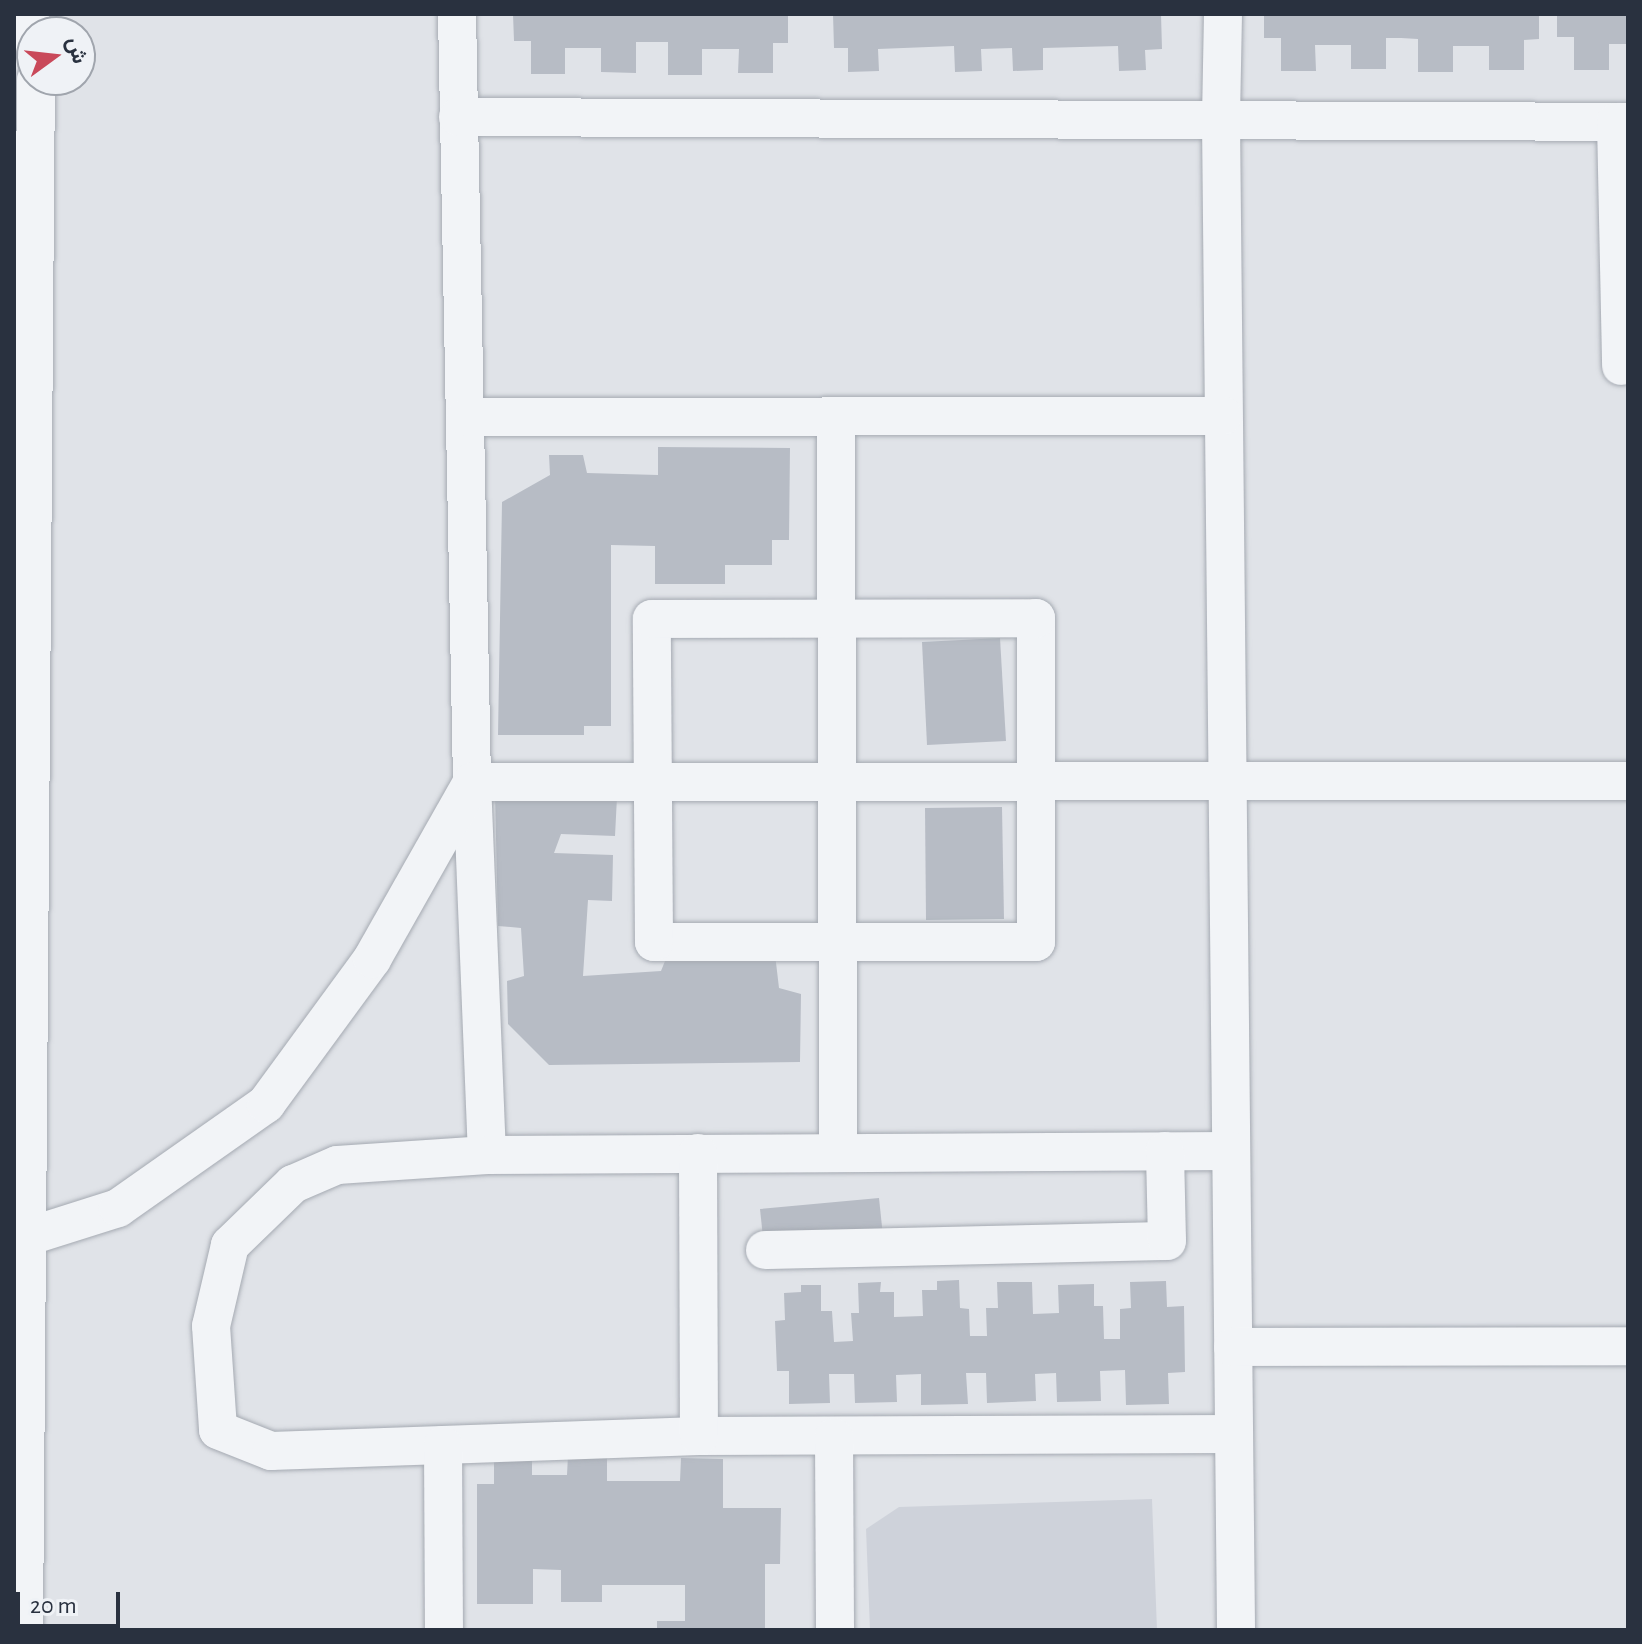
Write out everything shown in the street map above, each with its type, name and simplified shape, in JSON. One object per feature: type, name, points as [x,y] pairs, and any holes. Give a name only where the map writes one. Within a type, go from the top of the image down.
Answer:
[{"type":"street","points":[[457,14],[472,782],[487,1155]]},
{"type":"street","points":[[1223,14],[1223,416],[1236,1630]]},
{"type":"street","points":[[24,1630],[20,1240],[36,96]]},
{"type":"street","points":[[458,117],[1622,122],[1621,366]]},
{"type":"street","points":[[836,416],[838,1152]]},
{"type":"street","points":[[466,417],[1223,416]]},
{"type":"street","points":[[1036,618],[1036,782],[1036,942],[654,942],[652,619],[1036,618]]},
{"type":"street","points":[[472,782],[1628,781]]},
{"type":"street","points":[[20,1240],[118,1208],[266,1104],[372,959],[472,782]]},
{"type":"street","points":[[765,1250],[1167,1241],[1165,1151]]},
{"type":"street","points":[[1231,1151],[487,1155],[337,1165],[293,1184],[230,1245],[211,1326],[218,1430],[271,1451],[699,1436],[1234,1434]]},
{"type":"street","points":[[698,1153],[699,1436]]},
{"type":"street","points":[[1233,1347],[1628,1346]]},
{"type":"street","points":[[834,1437],[835,1630]]},
{"type":"street","points":[[443,1445],[444,1630]]},
{"type":"shaded area","points":[[1152,1499],[1157,1630],[870,1630],[866,1529],[899,1507]]},
{"type":"building","points":[[513,14],[788,14],[788,43],[773,43],[773,73],[738,73],[739,49],[702,49],[702,75],[668,75],[668,42],[636,42],[636,73],[601,72],[601,48],[565,48],[565,74],[531,74],[531,41],[514,41]]},
{"type":"building","points":[[833,14],[1161,14],[1162,49],[1145,50],[1146,70],[1119,71],[1118,46],[1043,48],[1043,70],[1013,71],[1012,48],[981,49],[982,71],[955,72],[954,46],[878,49],[879,71],[848,72],[848,48],[834,48]]},
{"type":"building","points":[[1264,14],[1539,14],[1539,39],[1524,40],[1524,70],[1489,70],[1489,46],[1453,46],[1453,72],[1418,72],[1418,39],[1386,38],[1386,69],[1351,69],[1351,45],[1315,45],[1316,71],[1281,71],[1281,38],[1264,38]]},
{"type":"building","points":[[1557,14],[1628,14],[1628,44],[1609,44],[1609,70],[1574,70],[1574,37],[1557,37]]},
{"type":"building","points":[[658,447],[790,448],[789,540],[772,540],[772,565],[725,565],[725,584],[655,584],[655,546],[611,545],[611,726],[584,726],[584,735],[498,735],[502,502],[550,475],[549,455],[583,455],[587,473],[658,475]]},
{"type":"building","points":[[1000,638],[1006,741],[927,745],[922,642]]},
{"type":"building","points":[[495,793],[617,797],[615,836],[561,834],[554,853],[613,855],[612,901],[588,900],[583,976],[661,971],[667,956],[775,954],[779,988],[801,994],[800,1062],[549,1065],[508,1024],[507,981],[524,976],[521,928],[498,926]]},
{"type":"building","points":[[1002,807],[1004,919],[926,920],[925,808]]},
{"type":"building","points":[[879,1198],[883,1236],[764,1247],[760,1209]]},
{"type":"building","points":[[959,1280],[960,1308],[969,1309],[970,1336],[987,1336],[986,1308],[998,1308],[997,1282],[1032,1282],[1033,1314],[1059,1313],[1058,1285],[1094,1284],[1094,1306],[1103,1306],[1104,1339],[1120,1339],[1120,1309],[1131,1308],[1130,1282],[1166,1281],[1167,1307],[1184,1306],[1185,1372],[1168,1373],[1169,1404],[1126,1405],[1125,1370],[1100,1371],[1101,1401],[1057,1402],[1056,1373],[1035,1374],[1036,1401],[987,1403],[986,1373],[966,1373],[968,1404],[921,1405],[921,1374],[896,1375],[897,1402],[855,1403],[854,1374],[829,1374],[830,1403],[789,1404],[789,1371],[777,1371],[775,1321],[785,1320],[784,1293],[801,1292],[801,1285],[821,1285],[821,1311],[832,1311],[834,1342],[853,1341],[851,1313],[859,1313],[858,1283],[881,1282],[880,1292],[894,1292],[894,1317],[923,1316],[922,1290],[937,1290],[937,1281]]},
{"type":"building","points":[[568,1455],[607,1455],[607,1481],[680,1481],[681,1458],[723,1459],[723,1508],[781,1508],[780,1564],[765,1564],[765,1630],[657,1630],[657,1621],[685,1621],[685,1585],[602,1585],[602,1602],[561,1602],[561,1570],[533,1569],[533,1604],[477,1604],[477,1484],[494,1484],[494,1456],[532,1457],[532,1475],[567,1475]]}]
